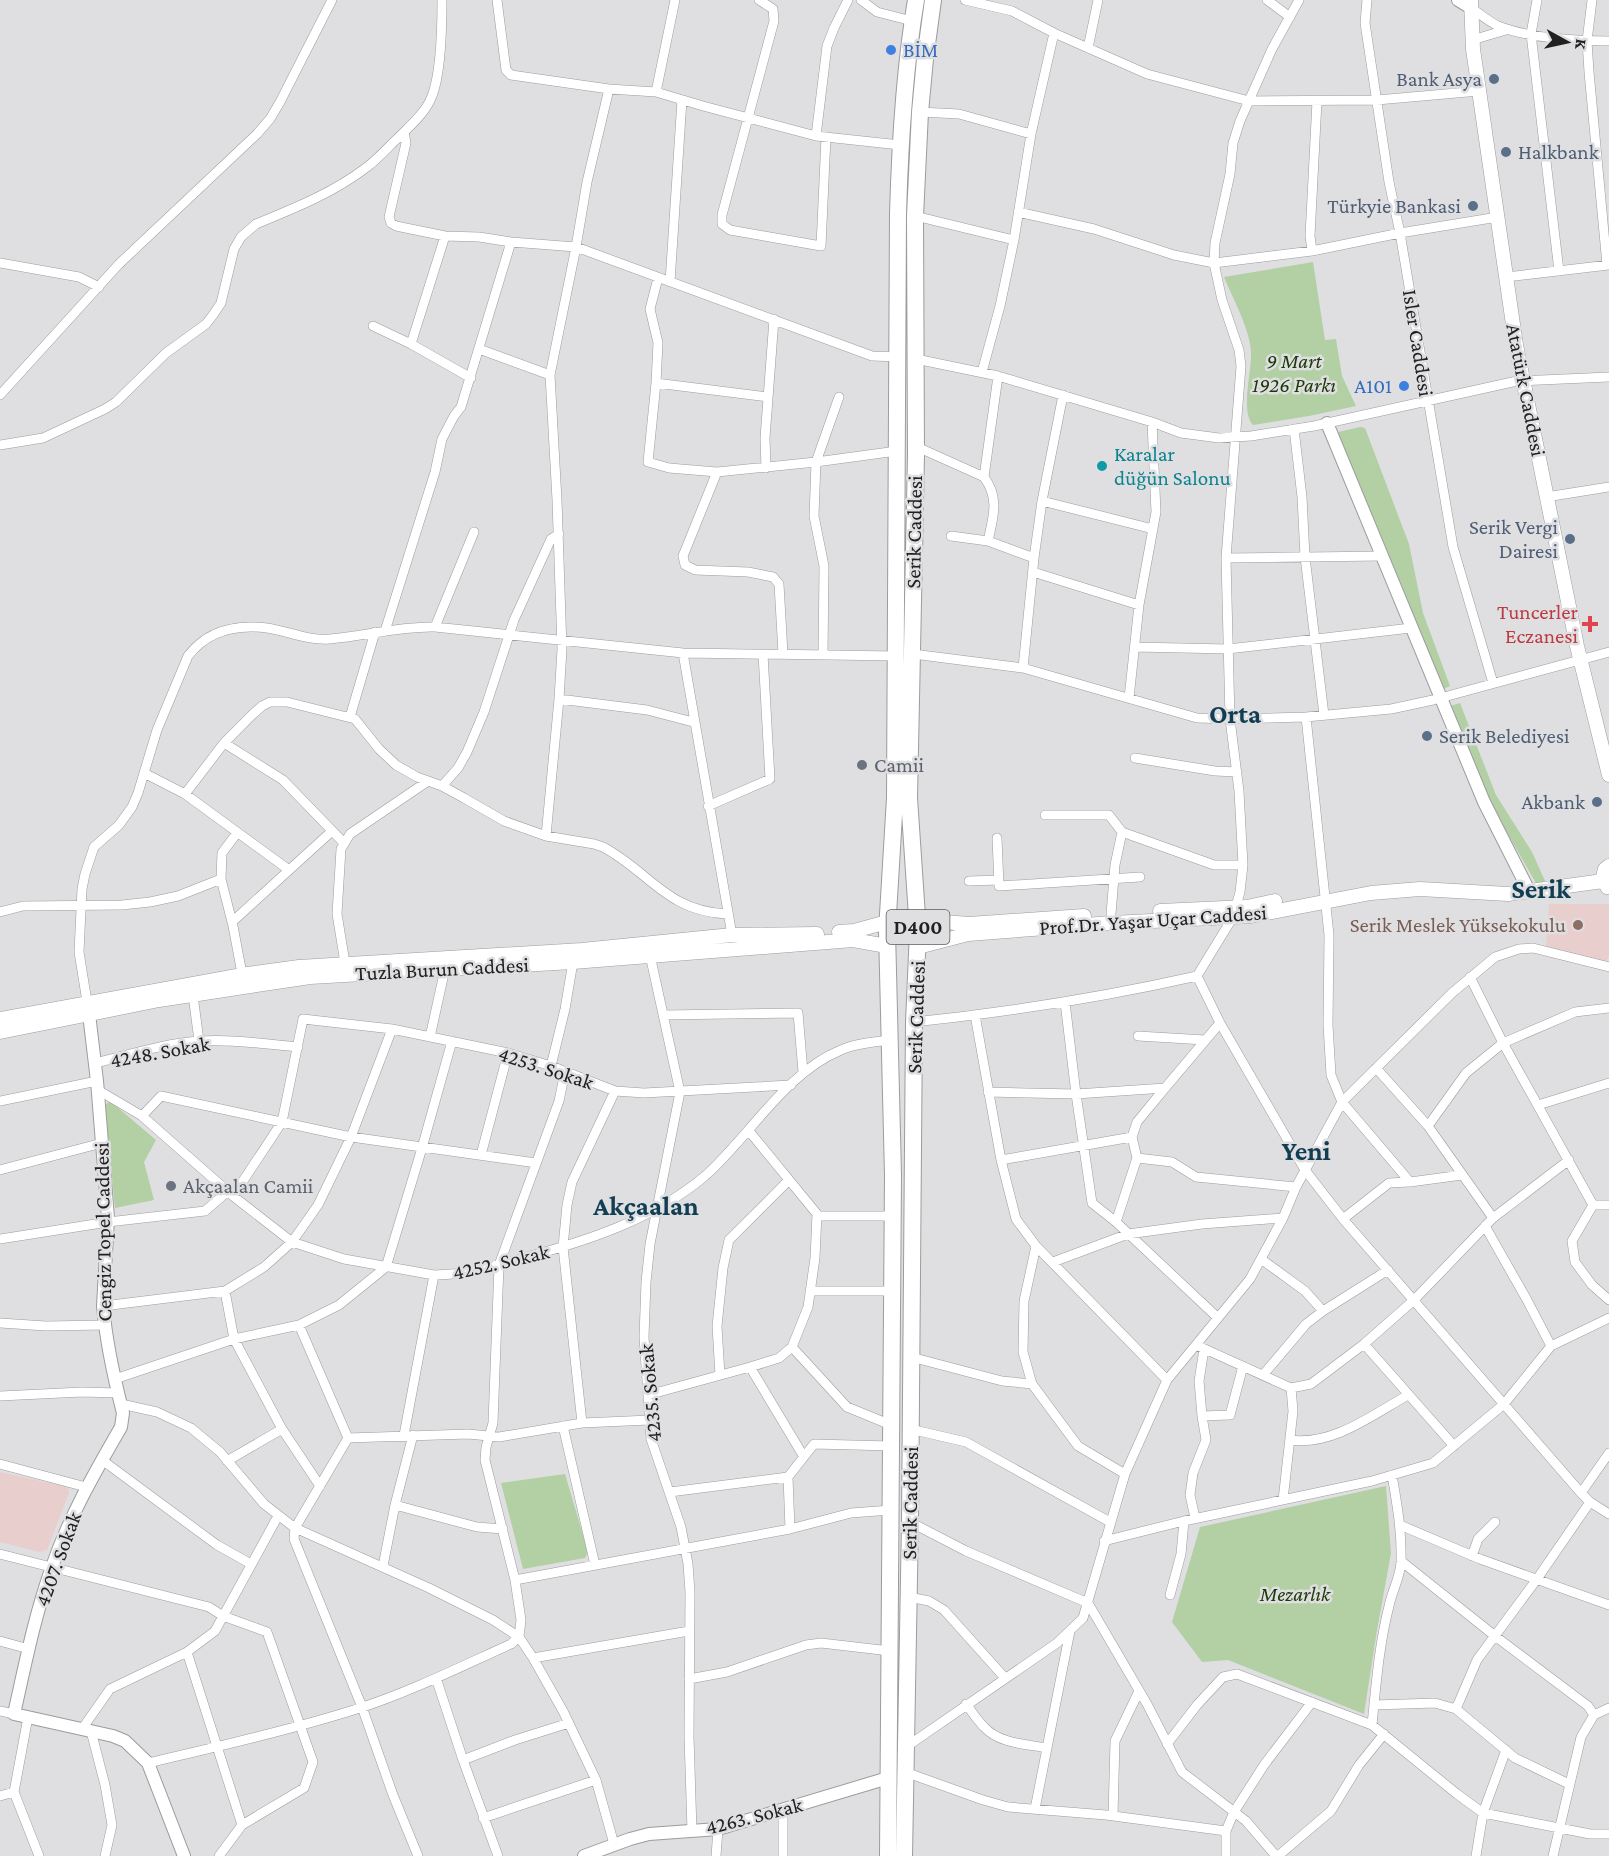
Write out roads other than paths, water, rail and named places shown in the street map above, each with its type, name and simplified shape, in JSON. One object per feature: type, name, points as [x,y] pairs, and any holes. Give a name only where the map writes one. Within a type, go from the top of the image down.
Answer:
[{"type":"highway","name":"Serik Caddesi","points":[[888,1856],[893,1291],[887,922],[895,798],[900,145],[906,69],[916,0]]},
{"type":"highway","name":"Serik Caddesi","points":[[904,1856],[910,1522],[914,1022],[918,947],[909,798],[913,654],[915,216],[920,112],[933,0]]},
{"type":"highway","points":[[887,922],[900,916],[918,920]]},
{"type":"highway","points":[[887,946],[899,951],[908,951],[918,947]]},
{"type":"main road","name":"Atatürk Caddesi","points":[[1471,4],[1472,40],[1479,91],[1523,381],[1581,659],[1609,775]]},
{"type":"main road","points":[[1607,887],[1603,873],[1609,864]]},
{"type":"main road","name":"Prof.Dr. Yaşar Uçar Caddesi","points":[[918,947],[968,934],[1235,912],[1251,916],[1325,896],[1420,890],[1509,894],[1607,887]]},
{"type":"main road","points":[[918,920],[969,924],[1112,914],[1235,912]]},
{"type":"main road","name":"Tuzla Burun Caddesi","points":[[0,1032],[88,1009],[244,981],[288,979],[346,969],[732,935],[849,932],[887,922]]},
{"type":"main road","name":"Tuzla Burun Caddesi","points":[[346,969],[445,969],[573,962],[853,940],[887,946]]},
{"type":"main road","name":"Tuzla Burun Caddesi","points":[[0,1019],[193,995],[244,981]]},
{"type":"street","points":[[0,395],[119,264],[257,134],[270,119],[332,0]]},
{"type":"street","points":[[0,445],[43,438],[116,402],[166,353],[206,324],[213,315],[221,303],[234,249],[248,230],[256,224],[311,202],[340,186],[369,165],[404,132],[426,109],[432,96],[441,35],[442,0]]},
{"type":"street","points":[[497,0],[506,70],[514,76],[609,89],[656,92],[816,136],[900,145]]},
{"type":"street","points":[[656,92],[675,0]]},
{"type":"street","points":[[759,0],[773,9],[774,21],[722,214],[722,224],[730,230],[821,246],[826,137]]},
{"type":"street","points":[[816,136],[827,46],[848,0]]},
{"type":"street","points":[[861,0],[877,12],[912,21]]},
{"type":"street","points":[[965,0],[1012,11],[1054,33],[1147,74],[1249,101],[1377,100],[1479,91]]},
{"type":"street","points":[[1012,11],[1015,0]]},
{"type":"street","points":[[1088,48],[1098,0]]},
{"type":"street","points":[[1267,0],[1290,17]]},
{"type":"street","points":[[914,1022],[975,1016],[1121,993],[1197,976],[1235,912],[1243,865],[1237,772],[1230,719],[1226,558],[1241,366],[1239,350],[1222,300],[1214,262],[1215,243],[1230,174],[1233,143],[1240,121],[1272,49],[1299,0]]},
{"type":"street","name":"Isler Caddesi","points":[[1367,0],[1365,23],[1389,182],[1400,233],[1453,547],[1493,683]]},
{"type":"street","points":[[1458,0],[1471,4],[1492,23],[1508,29],[1587,41],[1609,41]]},
{"type":"street","points":[[1537,0],[1531,34],[1559,271]]},
{"type":"street","points":[[1506,277],[1608,265],[1587,41],[1592,0]]},
{"type":"street","points":[[1472,40],[1508,29]]},
{"type":"street","points":[[982,372],[1000,306],[1014,240],[1031,134],[1054,33]]},
{"type":"street","points":[[546,836],[562,650],[559,534],[550,375],[587,182],[609,89]]},
{"type":"street","points":[[670,282],[682,100]]},
{"type":"street","points":[[1312,251],[1310,236],[1317,101]]},
{"type":"street","points":[[920,112],[959,114],[1031,134]]},
{"type":"street","points":[[404,132],[406,143],[390,213],[390,220],[396,226],[445,236],[468,236],[576,247],[872,356],[898,357]]},
{"type":"street","points":[[1599,180],[1609,179]]},
{"type":"street","points":[[1018,212],[1094,229],[1174,255],[1214,262],[1312,251],[1400,233],[1498,217]]},
{"type":"street","points":[[915,216],[1014,240]]},
{"type":"street","points":[[411,344],[445,236]]},
{"type":"street","points":[[385,631],[435,472],[442,439],[461,406],[471,378],[511,242]]},
{"type":"street","points":[[0,263],[79,277],[99,286]]},
{"type":"street","points":[[658,278],[650,309],[658,343],[648,462],[669,468],[717,472],[897,451]]},
{"type":"street","points":[[766,468],[765,438],[774,319]]},
{"type":"street","points":[[373,326],[411,344],[471,378]]},
{"type":"street","points":[[479,350],[550,375]]},
{"type":"street","points":[[916,359],[998,376],[1152,422],[1181,433],[1219,438],[1327,423],[1523,381],[1609,377]]},
{"type":"street","points":[[988,542],[995,497],[984,477],[998,376]]},
{"type":"street","points":[[656,383],[768,397]]},
{"type":"street","points":[[1023,668],[1042,501],[1063,395]]},
{"type":"street","points":[[823,655],[824,566],[814,516],[816,462],[839,397]]},
{"type":"street","points":[[1129,698],[1139,605],[1156,512],[1152,422]]},
{"type":"street","points":[[1327,423],[1484,802],[1529,891]]},
{"type":"street","points":[[1294,429],[1302,497],[1305,557],[1324,715]]},
{"type":"street","points":[[915,446],[984,477]]},
{"type":"street","points":[[717,472],[683,556],[685,565],[694,570],[748,572],[773,576],[779,584],[783,654]]},
{"type":"street","points":[[1546,497],[1609,487]]},
{"type":"street","points":[[1042,501],[1154,529]]},
{"type":"street","points":[[435,627],[474,532]]},
{"type":"street","points":[[442,786],[458,768],[467,752],[484,712],[514,620],[551,539],[559,534]]},
{"type":"street","points":[[951,536],[988,542],[1034,558]]},
{"type":"street","points":[[1226,558],[1382,556]]},
{"type":"street","points":[[1033,572],[1139,605]]},
{"type":"street","points":[[88,1009],[78,952],[85,874],[94,847],[126,816],[138,793],[157,730],[188,656],[205,638],[226,630],[256,627],[319,639],[414,626],[682,653],[896,656]]},
{"type":"street","points":[[1135,647],[1228,649],[1411,628]]},
{"type":"street","points":[[350,717],[375,632]]},
{"type":"street","points":[[913,654],[1023,668],[1197,718],[1230,719],[1306,717],[1391,709],[1609,652]]},
{"type":"street","points":[[682,653],[732,935]]},
{"type":"street","points":[[708,806],[770,779],[762,654]]},
{"type":"street","points":[[559,699],[646,710],[693,722]]},
{"type":"street","points":[[185,794],[224,743],[254,713],[270,702],[286,702],[350,717],[359,722],[371,740],[387,757],[407,772],[442,786],[504,821],[546,836],[603,847],[661,891],[683,904],[701,911],[727,914]]},
{"type":"street","points":[[1306,717],[1329,935],[1328,1025],[1331,1075],[1342,1102],[1410,1182]]},
{"type":"street","points":[[224,743],[283,780],[344,843]]},
{"type":"street","points":[[1135,758],[1215,771],[1237,772]]},
{"type":"street","points":[[144,773],[185,794],[289,870]]},
{"type":"street","points":[[346,969],[338,914],[341,849],[350,834],[428,782]]},
{"type":"street","points":[[1045,815],[1109,815],[1122,832],[1214,866],[1243,865]]},
{"type":"street","points":[[232,922],[332,831]]},
{"type":"street","points":[[1112,914],[1114,879],[1122,832]]},
{"type":"street","points":[[237,833],[222,853],[220,879],[232,922],[244,981]]},
{"type":"street","points":[[997,838],[999,886],[1140,877]]},
{"type":"street","points":[[0,912],[23,906],[122,905],[150,902],[178,896],[220,879]]},
{"type":"street","points":[[969,881],[999,879]]},
{"type":"street","points":[[906,1747],[1057,1643],[1083,1618],[1125,1474],[1167,1380],[1200,1347],[1218,1318],[1250,1279],[1342,1102],[1470,977],[1495,957],[1519,949],[1533,948],[1609,967]]},
{"type":"street","name":"4235. Sokak","points":[[650,955],[680,1092],[655,1210],[644,1315],[651,1439],[670,1492],[686,1549],[690,1592],[689,1736],[692,1831]]},
{"type":"street","points":[[551,1066],[565,1009],[573,962]]},
{"type":"street","points":[[430,1037],[445,969]]},
{"type":"street","points":[[1197,976],[1220,1023],[1305,1170],[1343,1219],[1581,1492],[1590,1502],[1609,1514]]},
{"type":"street","points":[[1470,977],[1503,1043],[1593,1205]]},
{"type":"street","points":[[193,995],[199,1041]]},
{"type":"street","points":[[1065,1002],[1092,1203],[1116,1222],[1218,1318]]},
{"type":"street","points":[[1428,1126],[1466,1073],[1503,1043],[1575,1012],[1609,1008]]},
{"type":"street","name":"Cengiz Topel Caddesi","points":[[88,1009],[98,1086],[108,1222],[103,1306],[121,1403]]},
{"type":"street","points":[[663,1015],[798,1013],[803,1072]]},
{"type":"street","points":[[975,1016],[1001,1160],[1016,1218],[1036,1246],[1167,1380]]},
{"type":"street","name":"4253. Sokak","points":[[298,1047],[303,1019],[392,1029],[508,1053],[551,1066],[615,1091],[680,1092],[791,1085]]},
{"type":"street","points":[[1116,1222],[1137,1158],[1132,1137],[1137,1122],[1220,1023]]},
{"type":"street","points":[[103,1306],[225,1291],[264,1267],[292,1242],[318,1205],[351,1137],[392,1029]]},
{"type":"street","points":[[1138,1036],[1205,1040]]},
{"type":"street","name":"4252. Sokak","points":[[98,1086],[142,1116],[292,1242],[325,1254],[386,1267],[434,1275],[456,1274],[563,1247],[655,1210],[673,1200],[706,1175],[803,1072],[815,1063],[842,1049],[890,1040]]},
{"type":"street","name":"4248. Sokak","points":[[95,1063],[199,1041],[298,1047]]},
{"type":"street","points":[[115,1379],[234,1340],[299,1324],[339,1305],[386,1267],[452,1041]]},
{"type":"street","points":[[0,1239],[205,1210],[231,1193],[282,1122],[298,1047]]},
{"type":"street","points":[[481,1155],[508,1053]]},
{"type":"street","points":[[1376,1068],[1428,1126],[1493,1218]]},
{"type":"street","points":[[148,1763],[362,1707],[436,1678],[511,1644],[519,1637],[521,1620],[515,1580],[485,1460],[493,1423],[499,1265],[559,1101],[565,1072]]},
{"type":"street","points":[[1538,1105],[1609,1083]]},
{"type":"street","points":[[0,1101],[98,1086]]},
{"type":"street","points":[[988,1092],[1076,1094],[1165,1088]]},
{"type":"street","points":[[582,1423],[563,1247],[567,1205],[572,1182],[615,1091]]},
{"type":"street","points":[[142,1116],[161,1096],[351,1137],[536,1163]]},
{"type":"street","points":[[648,1395],[779,1358],[792,1347],[808,1307],[815,1258],[817,1214],[748,1131]]},
{"type":"street","points":[[1001,1160],[1132,1137]]},
{"type":"street","points":[[0,1170],[102,1143]]},
{"type":"street","points":[[1137,1158],[1172,1162],[1196,1177],[1296,1187]]},
{"type":"street","points":[[1200,1347],[1291,1388],[1311,1384],[1364,1344],[1414,1300],[1493,1218],[1569,1160]]},
{"type":"street","points":[[1343,1219],[1389,1183],[1462,1175]]},
{"type":"street","points":[[720,1375],[717,1326],[723,1268],[729,1240],[789,1180]]},
{"type":"street","points":[[1593,1205],[1609,1205]]},
{"type":"street","points":[[1593,1205],[1572,1240],[1575,1262],[1592,1285],[1609,1300]]},
{"type":"street","points":[[817,1216],[892,1216]]},
{"type":"street","points":[[1053,1262],[1128,1234],[1202,1224],[1282,1218]]},
{"type":"street","points":[[1485,1226],[1551,1346]]},
{"type":"street","points":[[1036,1246],[1024,1301],[1023,1352],[1032,1384],[1078,1446],[1125,1474]]},
{"type":"street","points":[[1261,1259],[1305,1291],[1323,1311]]},
{"type":"street","points":[[1263,1375],[1306,1324],[1388,1270]]},
{"type":"street","points":[[383,1566],[409,1435],[434,1275]]},
{"type":"street","points":[[225,1291],[234,1340],[282,1429],[320,1486]]},
{"type":"street","points":[[810,1291],[893,1291]]},
{"type":"street","points":[[1104,1541],[1195,1518],[1372,1481],[1433,1463],[1504,1404],[1551,1346],[1609,1318]]},
{"type":"street","points":[[0,1323],[46,1326],[105,1325]]},
{"type":"street","points":[[299,1324],[348,1438]]},
{"type":"street","points":[[1364,1344],[1454,1446]]},
{"type":"street","points":[[792,1347],[847,1407],[891,1425]]},
{"type":"street","points":[[1195,1518],[1190,1495],[1193,1473],[1206,1440],[1199,1381],[1200,1347]]},
{"type":"street","points":[[911,1357],[1002,1381],[1032,1384]]},
{"type":"street","points":[[1202,1416],[1230,1415],[1243,1366]]},
{"type":"street","points":[[750,1367],[804,1457]]},
{"type":"street","points":[[1283,1500],[1293,1411],[1291,1388]]},
{"type":"street","points":[[0,1396],[82,1392],[157,1412],[174,1419],[208,1440],[254,1493],[278,1516],[295,1528],[383,1566],[493,1620],[519,1637],[569,1723],[596,1780],[614,1844]]},
{"type":"street","points":[[1290,1440],[1306,1442],[1331,1437],[1408,1395]]},
{"type":"street","name":"4207. Sokak","points":[[14,1714],[52,1566],[86,1487],[122,1427],[121,1403]]},
{"type":"street","points":[[348,1438],[468,1434],[511,1436],[582,1423],[650,1420]]},
{"type":"street","points":[[563,1426],[595,1565]]},
{"type":"street","points":[[227,1461],[282,1429]]},
{"type":"street","points":[[910,1429],[966,1442],[1110,1522]]},
{"type":"street","points":[[348,1438],[295,1528],[294,1539],[362,1707],[393,1795],[418,1856]]},
{"type":"street","points":[[790,1529],[788,1477],[814,1444],[891,1446]]},
{"type":"street","points":[[1581,1492],[1609,1453]]},
{"type":"street","points":[[102,1460],[217,1545],[251,1564]]},
{"type":"street","points":[[0,1464],[86,1487]]},
{"type":"street","points":[[1372,1725],[1387,1615],[1399,1578],[1401,1561],[1400,1525],[1392,1475]]},
{"type":"street","points":[[670,1492],[788,1477]]},
{"type":"street","points":[[1455,1709],[1477,1660],[1590,1502]]},
{"type":"street","points":[[395,1505],[477,1527],[503,1529]]},
{"type":"street","points":[[515,1580],[790,1529],[851,1513],[891,1510]]},
{"type":"street","points":[[105,1856],[112,1825],[105,1785],[87,1730],[110,1689],[187,1652],[215,1631],[278,1516]]},
{"type":"street","points":[[1170,1595],[1181,1554],[1184,1521]]},
{"type":"street","points":[[910,1522],[966,1551],[1088,1603],[1182,1772],[1246,1821],[1277,1856],[1331,1811],[1359,1765],[1384,1734]]},
{"type":"street","points":[[1472,1556],[1478,1539],[1495,1522]]},
{"type":"street","points":[[1400,1525],[1472,1556],[1609,1605]]},
{"type":"street","points":[[0,1554],[208,1608],[267,1632],[312,1762],[304,1788],[242,1825],[219,1856]]},
{"type":"street","points":[[1401,1561],[1588,1706],[1594,1715]]},
{"type":"street","points":[[909,1598],[929,1601],[944,1610],[1005,1678]]},
{"type":"street","points":[[1035,1809],[1070,1630]]},
{"type":"street","points":[[533,1658],[689,1631]]},
{"type":"street","points":[[0,1641],[29,1649]]},
{"type":"street","points":[[689,1679],[727,1672],[806,1645],[821,1643],[890,1651]]},
{"type":"street","points":[[187,1652],[242,1825]]},
{"type":"street","points":[[1167,1744],[1197,1705],[1223,1677],[1237,1674],[1372,1725],[1483,1813],[1590,1834],[1609,1834]]},
{"type":"street","points":[[436,1678],[498,1856]]},
{"type":"street","points":[[1113,1816],[1115,1741],[1139,1691]]},
{"type":"street","points":[[1226,1856],[1226,1831],[1234,1812],[1264,1765],[1312,1702]]},
{"type":"street","points":[[1374,1705],[1435,1703],[1455,1709],[1515,1758],[1569,1784]]},
{"type":"street","points":[[966,1704],[984,1728],[994,1735],[1012,1742],[1047,1748]]},
{"type":"street","points":[[1553,1856],[1581,1737],[1594,1715],[1609,1708]]},
{"type":"street","points":[[0,1711],[113,1736],[125,1741],[148,1763],[184,1856]]},
{"type":"street","points":[[28,1717],[14,1792],[39,1856]]},
{"type":"street","points":[[463,1760],[569,1723]]},
{"type":"street","points":[[1476,1856],[1483,1813],[1506,1750]]},
{"type":"street","points":[[905,1772],[1008,1807],[1113,1816],[1226,1831]]},
{"type":"street","name":"4263. Sokak","points":[[584,1856],[649,1834],[718,1829],[888,1779]]},
{"type":"street","points":[[483,1818],[596,1780]]},
{"type":"street","points":[[0,1796],[14,1792]]},
{"type":"street","points":[[783,1810],[783,1856]]},
{"type":"street","points":[[716,1856],[718,1829]]},
{"type":"place","name":"BİM","points":[[891,50]]},
{"type":"place","name":"Bank Asya","points":[[1494,79]]},
{"type":"place","name":"Halkbank","points":[[1506,152]]},
{"type":"place","name":"Türkyie Bankasi","points":[[1473,206]]},
{"type":"place","name":"A101","points":[[1404,386]]},
{"type":"place","name":"Karalar düğün Salonu","points":[[1102,466]]},
{"type":"place","name":"Serik Vergi Dairesi","points":[[1570,539]]},
{"type":"place","name":"Tuncerler Eczanesi","points":[[1590,624]]},
{"type":"place","name":"Serik Belediyesi","points":[[1427,736]]},
{"type":"place","name":"Camii","points":[[862,765]]},
{"type":"place","name":"Akbank","points":[[1597,802]]},
{"type":"place","name":"Serik Meslek Yüksekokulu","points":[[1578,925]]},
{"type":"place","name":"Akçaalan Camii","points":[[171,1186]]},
{"type":"district","name":"Orta","points":[[1235,714]]},
{"type":"district","name":"Serik","points":[[1541,889]]},
{"type":"district","name":"Yeni","points":[[1306,1151]]},
{"type":"district","name":"Akçaalan","points":[[646,1206]]},
{"type":"park label","name":"9 Mart 1926 Parkı","points":[[1294,373]]},
{"type":"park label","name":"Mezarlık","points":[[1295,1594]]}]
